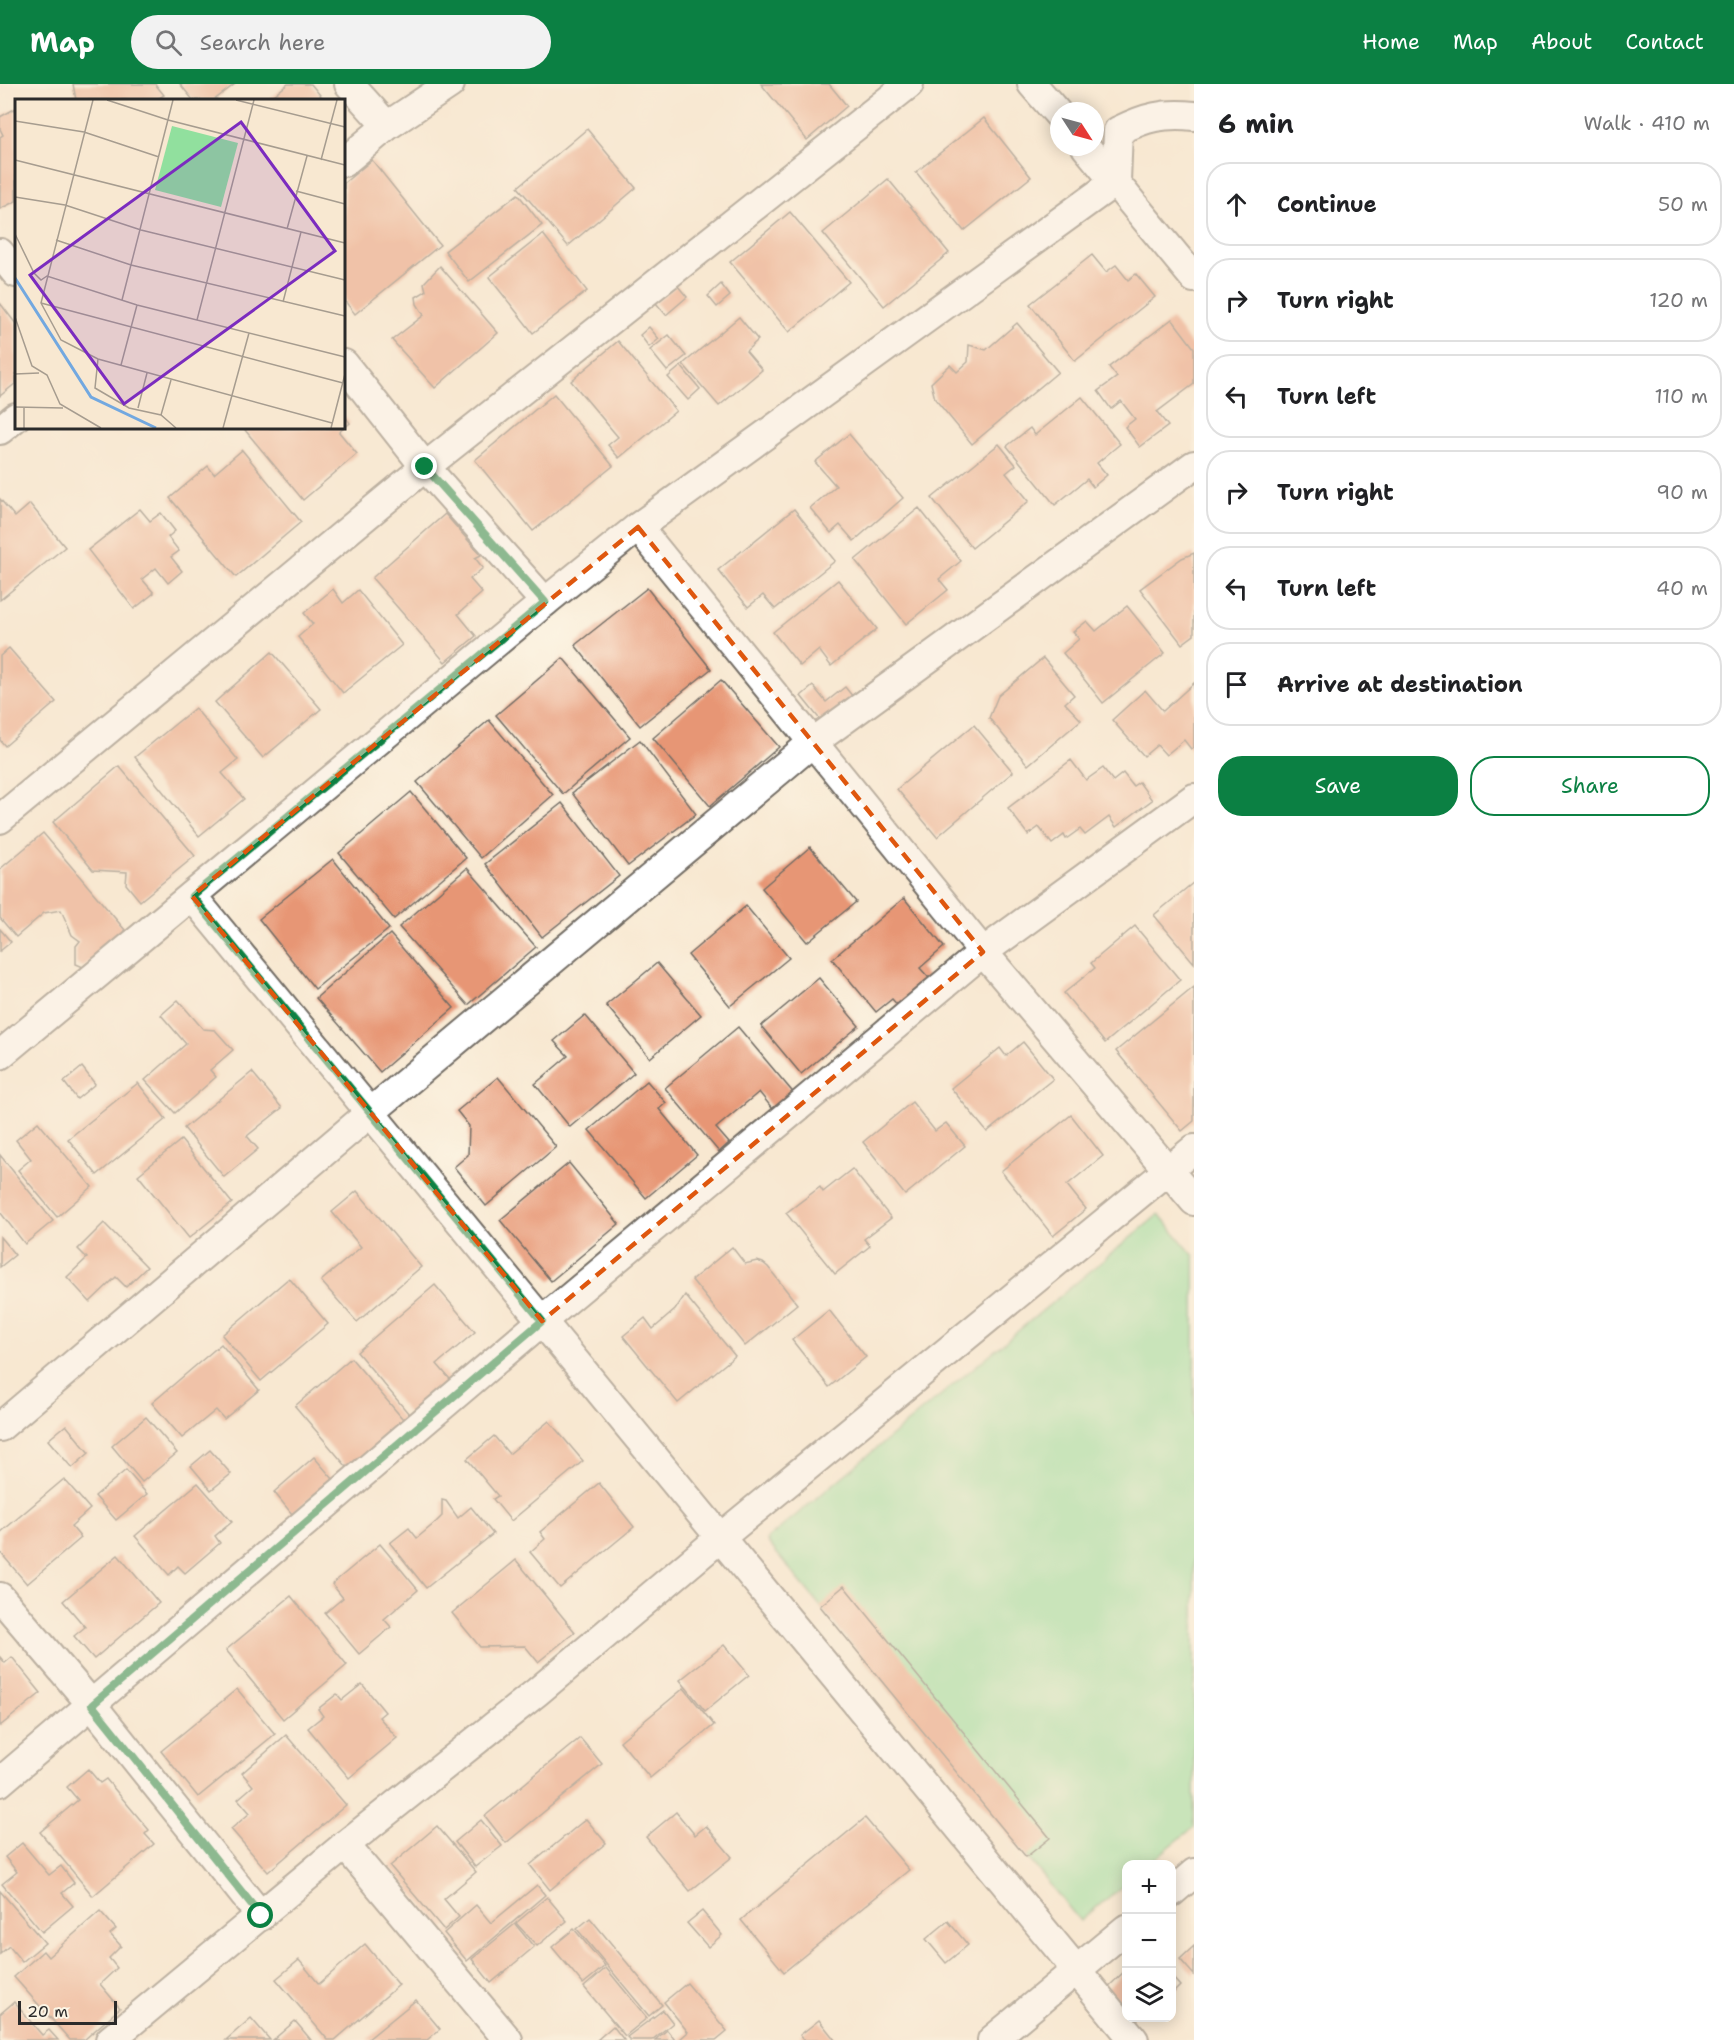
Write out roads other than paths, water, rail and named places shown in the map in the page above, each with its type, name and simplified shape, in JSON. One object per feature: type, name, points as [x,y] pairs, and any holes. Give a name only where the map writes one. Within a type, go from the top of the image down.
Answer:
[{"type":"street","points":[[349,84],[387,126]]},
{"type":"street","points":[[345,161],[387,126],[450,84]]},
{"type":"street","points":[[0,819],[425,467],[909,84]]},
{"type":"street","points":[[1032,84],[1050,105]]},
{"type":"street","points":[[1116,181],[1119,131],[1142,119],[1167,115],[1194,116]]},
{"type":"street","points":[[1094,156],[1194,278]]},
{"type":"street","points":[[0,1055],[638,527],[1116,181]]},
{"type":"street","points":[[0,253],[15,272]]},
{"type":"street","points":[[345,365],[425,467],[545,602]]},
{"type":"street","points":[[0,430],[15,418]]},
{"type":"street","points":[[0,1427],[371,1112],[812,743],[1194,465]]},
{"type":"street","points":[[638,527],[982,952],[1194,1201]]},
{"type":"street","points":[[0,1782],[542,1321],[982,952],[1194,798]]},
{"type":"street","points":[[192,896],[1134,2040]]},
{"type":"street","points":[[110,2040],[345,1845],[537,1692],[720,1538],[1194,1149]]},
{"type":"street","points":[[0,1597],[92,1705],[261,1916]]},
{"type":"street","points":[[345,1845],[508,2040]]},
{"type":"street","points":[[1176,1889],[1194,1873]]},
{"type":"street","points":[[992,2040],[1122,1932]]}]
